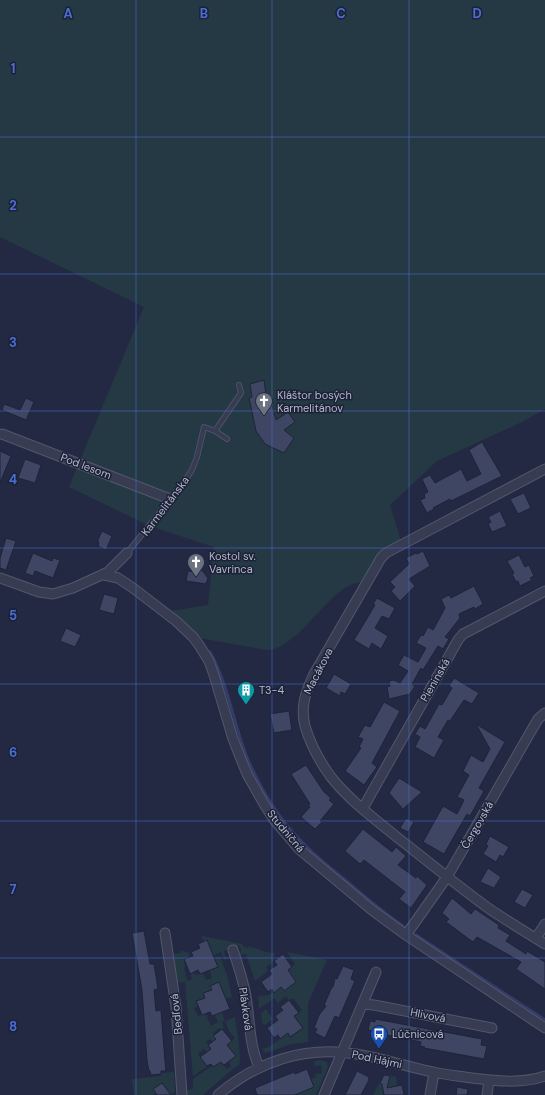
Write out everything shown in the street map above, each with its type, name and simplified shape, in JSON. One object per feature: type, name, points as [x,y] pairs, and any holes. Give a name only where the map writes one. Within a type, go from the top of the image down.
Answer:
[{"type":"street","name":"Pod lesom","points":[[2,434],[170,499]]},
{"type":"street","name":"Macákova","points":[[545,469],[386,553],[377,564],[314,674],[306,689],[304,698],[304,718],[309,737],[320,760],[331,777],[349,796],[447,877],[493,911],[545,944]]},
{"type":"street","points":[[0,578],[48,595],[66,590],[104,575],[127,553]]},
{"type":"street","name":"Studničná","points":[[104,575],[118,578],[133,588],[176,621],[193,637],[209,661],[247,774],[264,804],[286,835],[305,854],[372,910],[406,935],[545,1028]]},
{"type":"street","name":"Pieninská","points":[[363,808],[463,634],[545,591]]},
{"type":"street","name":"Čergovská","points":[[406,935],[447,877],[535,724],[545,713]]},
{"type":"street","points":[[536,938],[545,924]]},
{"type":"street","name":"Bedľová","points":[[165,933],[176,1007],[182,1095]]},
{"type":"street","name":"Plávková","points":[[233,950],[244,987],[248,1008],[250,1035],[254,1054],[259,1067]]},
{"type":"street","points":[[324,1095],[376,972]]},
{"type":"street","name":"Hlivová","points":[[363,1004],[492,1028]]},
{"type":"street","name":"Pod Hájmi","points":[[218,1095],[236,1081],[259,1067],[286,1057],[319,1052],[358,1054],[434,1073],[489,1080],[522,1081],[545,1076]]},
{"type":"street","points":[[430,1095],[434,1073]]},
{"type":"street","points":[[487,1095],[489,1080]]},
{"type":"lane","points":[[227,438],[215,431],[241,393],[239,385]]},
{"type":"lane","name":"Karmelitánska","points":[[127,553],[150,526],[192,470],[197,457],[204,427],[215,431]]},
{"type":"shaded area","points":[[0,0],[545,0],[545,409],[522,422],[437,461],[390,505],[402,544],[393,548],[366,583],[354,583],[342,590],[330,600],[294,637],[281,646],[267,650],[193,637],[165,612],[208,605],[214,547],[150,526],[69,487],[144,307],[0,237]]},
{"type":"shaded area","points":[[201,936],[242,944],[248,948],[249,946],[274,953],[275,955],[272,958],[276,960],[266,967],[268,971],[255,981],[246,954],[239,956],[241,950],[240,946],[224,951],[225,956],[230,958],[224,960],[221,952],[211,957]]},
{"type":"shaded area","points":[[180,950],[189,953],[190,957],[185,959],[184,962],[185,975],[188,981],[192,979],[190,974],[194,972],[195,975],[203,973],[206,980],[212,978],[210,971],[218,967],[214,958],[220,956],[227,975],[232,997],[223,999],[224,995],[219,982],[210,986],[212,990],[203,993],[205,998],[196,1001],[198,1006],[194,1008],[198,1016],[206,1014],[211,1026],[218,1022],[215,1015],[222,1012],[225,1021],[222,1022],[224,1028],[221,1030],[219,1028],[213,1033],[216,1039],[213,1042],[210,1039],[206,1042],[211,1049],[207,1052],[204,1049],[198,1054],[207,1066],[193,1076],[185,982],[177,983],[172,954],[181,953]]},
{"type":"shaded area","points":[[287,952],[327,960],[308,1003],[308,1042],[292,1044],[265,1053],[262,1049],[269,1047],[288,1033],[291,1037],[303,1028],[294,1016],[302,1010],[293,998],[289,1000],[286,996],[278,1003],[274,998],[259,1009],[258,996],[269,995],[281,987],[284,991],[296,982],[288,970],[295,964]]},
{"type":"shaded area","points":[[266,1009],[273,1019],[265,1025],[262,1023],[261,1013]]},
{"type":"shaded area","points":[[235,1017],[239,1048],[239,1065],[203,1095],[186,1095],[185,1080],[187,1090],[193,1089],[193,1079],[212,1066],[214,1067],[221,1062],[227,1069],[231,1066],[229,1062],[236,1056],[227,1045],[235,1038],[229,1031],[225,1021]]},
{"type":"shaded area","points":[[321,1060],[327,1062],[328,1067],[316,1095],[295,1095],[314,1087],[311,1079],[316,1077],[315,1074],[322,1073],[321,1065],[315,1066],[315,1061]]},
{"type":"shaded area","points":[[174,1072],[175,1091],[171,1095],[162,1083],[153,1089],[156,1093],[153,1095],[134,1095],[132,1079],[161,1076],[161,1073]]},
{"type":"shaded area","points":[[384,1074],[396,1077],[397,1086],[392,1087],[384,1095],[373,1095]]},
{"type":"building","name":"Kláštor bosých Karmelitánov","points":[[264,380],[266,395],[269,395],[276,420],[288,412],[295,422],[284,430],[294,438],[284,453],[265,444],[256,431],[249,398],[252,397],[250,384]]},
{"type":"building","points":[[26,398],[34,402],[26,420],[2,410],[4,404],[20,410]]},
{"type":"building","points":[[482,442],[502,476],[451,501],[450,499],[427,513],[420,500],[425,498],[424,494],[428,492],[422,479],[430,475],[435,483],[461,469],[467,481],[481,474],[469,450]]},
{"type":"building","points":[[0,451],[11,456],[0,483]]},
{"type":"building","points":[[25,459],[41,465],[35,483],[18,478]]},
{"type":"building","points":[[524,493],[531,508],[518,514],[510,499]]},
{"type":"building","points":[[500,511],[507,526],[492,532],[488,524],[491,522],[488,517]]},
{"type":"building","points":[[102,531],[112,536],[106,550],[98,546],[99,542],[97,542]]},
{"type":"building","points":[[6,538],[16,541],[6,570],[0,568],[0,558]]},
{"type":"building","points":[[423,551],[430,566],[409,579],[415,586],[400,601],[391,591],[395,587],[390,582],[409,564],[406,558]]},
{"type":"building","points":[[33,553],[52,561],[53,558],[60,560],[53,578],[35,571],[33,576],[25,573]]},
{"type":"building","points":[[519,555],[525,567],[529,565],[534,576],[530,578],[532,580],[520,586],[518,581],[516,582],[512,574],[514,573],[507,561]]},
{"type":"building","name":"Kostol sv. Vavrinca","points":[[200,568],[208,578],[206,584],[186,581],[188,571],[199,573]]},
{"type":"building","points":[[474,586],[483,604],[475,609],[474,607],[459,614],[460,618],[445,637],[449,639],[443,649],[438,646],[423,670],[421,668],[412,684],[415,686],[410,694],[389,699],[387,687],[390,686],[389,681],[394,680],[400,683],[408,671],[398,665],[404,655],[418,662],[426,648],[416,643],[421,635],[423,636],[428,627],[433,630],[445,608],[441,599],[449,595],[451,598]]},
{"type":"building","points":[[104,594],[118,598],[114,614],[99,610]]},
{"type":"building","points":[[377,598],[395,608],[389,619],[382,616],[375,628],[388,636],[381,649],[372,643],[369,649],[354,640],[375,605],[373,604]]},
{"type":"building","points":[[66,628],[81,635],[75,647],[60,641]]},
{"type":"building","points":[[334,674],[351,684],[345,694],[341,692],[340,696],[326,688]]},
{"type":"building","points":[[454,678],[479,693],[472,704],[464,700],[450,721],[448,720],[438,737],[444,740],[434,758],[415,747],[420,737],[415,734],[420,726],[425,729],[439,704],[442,705],[452,688],[449,686]]},
{"type":"building","points":[[384,702],[400,711],[372,763],[377,767],[364,785],[345,771],[361,748],[359,747],[363,739],[358,737],[365,725],[370,727]]},
{"type":"building","points":[[289,711],[292,730],[274,733],[270,714]]},
{"type":"building","points":[[476,724],[505,742],[479,788],[484,791],[470,816],[467,814],[444,854],[423,842],[443,806],[457,814],[464,800],[457,797],[469,775],[463,771],[471,755],[483,762],[490,749]]},
{"type":"building","points":[[306,765],[324,792],[331,798],[329,800],[334,804],[320,821],[322,822],[315,829],[301,817],[310,807],[308,806],[310,804],[291,774]]},
{"type":"building","points":[[399,778],[422,792],[403,809],[389,793]]},
{"type":"building","points":[[406,818],[414,822],[408,832],[400,828]]},
{"type":"building","points":[[363,829],[392,852],[396,847],[406,856],[398,865],[416,878],[417,876],[427,885],[411,908],[399,899],[405,892],[364,860],[360,864],[345,851]]},
{"type":"building","points":[[490,836],[509,847],[503,857],[500,855],[496,862],[483,854],[488,846],[486,844]]},
{"type":"building","points":[[488,868],[501,877],[494,888],[480,882]]},
{"type":"building","points":[[522,889],[533,895],[525,908],[514,902]]},
{"type":"building","points":[[452,898],[471,914],[475,909],[499,925],[498,928],[510,935],[506,941],[526,954],[527,951],[545,962],[545,989],[516,969],[521,962],[477,937],[473,942],[446,922],[449,919],[442,913]]},
{"type":"building","points":[[144,931],[150,964],[154,964],[158,989],[154,990],[156,1011],[161,1010],[166,1071],[161,1071],[161,1074],[151,1075],[147,1061],[142,990],[132,933]]},
{"type":"building","points":[[207,940],[218,967],[200,974],[198,970],[190,974],[184,959],[193,956],[191,952],[200,948],[198,944]]},
{"type":"building","points":[[283,954],[292,967],[288,970],[296,982],[284,991],[281,987],[274,993],[272,989],[268,992],[261,982],[272,974],[269,970],[277,965],[274,961]]},
{"type":"building","points":[[343,966],[354,970],[351,979],[355,981],[339,1018],[335,1016],[325,1038],[315,1033],[317,1029],[314,1028],[319,1015],[326,1006],[324,1005],[333,987],[335,978],[337,979]]},
{"type":"building","points":[[219,982],[230,1009],[212,1016],[210,1012],[202,1015],[196,1001],[205,998],[203,993],[212,990],[210,986]]},
{"type":"building","points":[[289,1000],[299,1013],[294,1016],[303,1028],[290,1037],[288,1033],[280,1039],[278,1035],[274,1038],[267,1028],[278,1020],[275,1016],[283,1010],[280,1007]]},
{"type":"building","points":[[375,1019],[482,1039],[481,1045],[487,1046],[484,1059],[424,1048],[425,1047],[420,1046],[421,1042],[372,1032],[373,1031],[368,1030],[370,1021],[375,1022]]},
{"type":"building","points":[[222,1029],[232,1041],[227,1045],[236,1056],[224,1065],[221,1062],[213,1067],[211,1064],[207,1066],[200,1057],[211,1049],[208,1045],[216,1039],[213,1036]]},
{"type":"building","points":[[307,1069],[314,1087],[295,1095],[257,1095],[255,1088],[294,1072],[295,1074]]},
{"type":"building","points":[[357,1071],[369,1077],[368,1082],[361,1095],[345,1095]]},
{"type":"building","points":[[384,1075],[390,1076],[387,1088],[402,1085],[404,1095],[384,1095],[382,1084],[380,1083]]},
{"type":"building","points":[[162,1083],[171,1095],[157,1095],[153,1089]]},
{"type":"building","points":[[457,1087],[468,1089],[467,1095],[456,1095]]},
{"type":"waterway","points":[[210,652],[226,690],[246,755],[263,790],[276,811],[292,832],[316,856],[403,926]]},
{"type":"waterway","points":[[416,935],[545,1020]]},
{"type":"place","name":"Kláštor bosých Karmelitánov","points":[[264,416]]},
{"type":"place","name":"Kostol sv. Vavrinca","points":[[196,577]]},
{"type":"place","name":"T3-4","points":[[246,705]]},
{"type":"place","name":"Lúčnicová","points":[[379,1049]]}]
